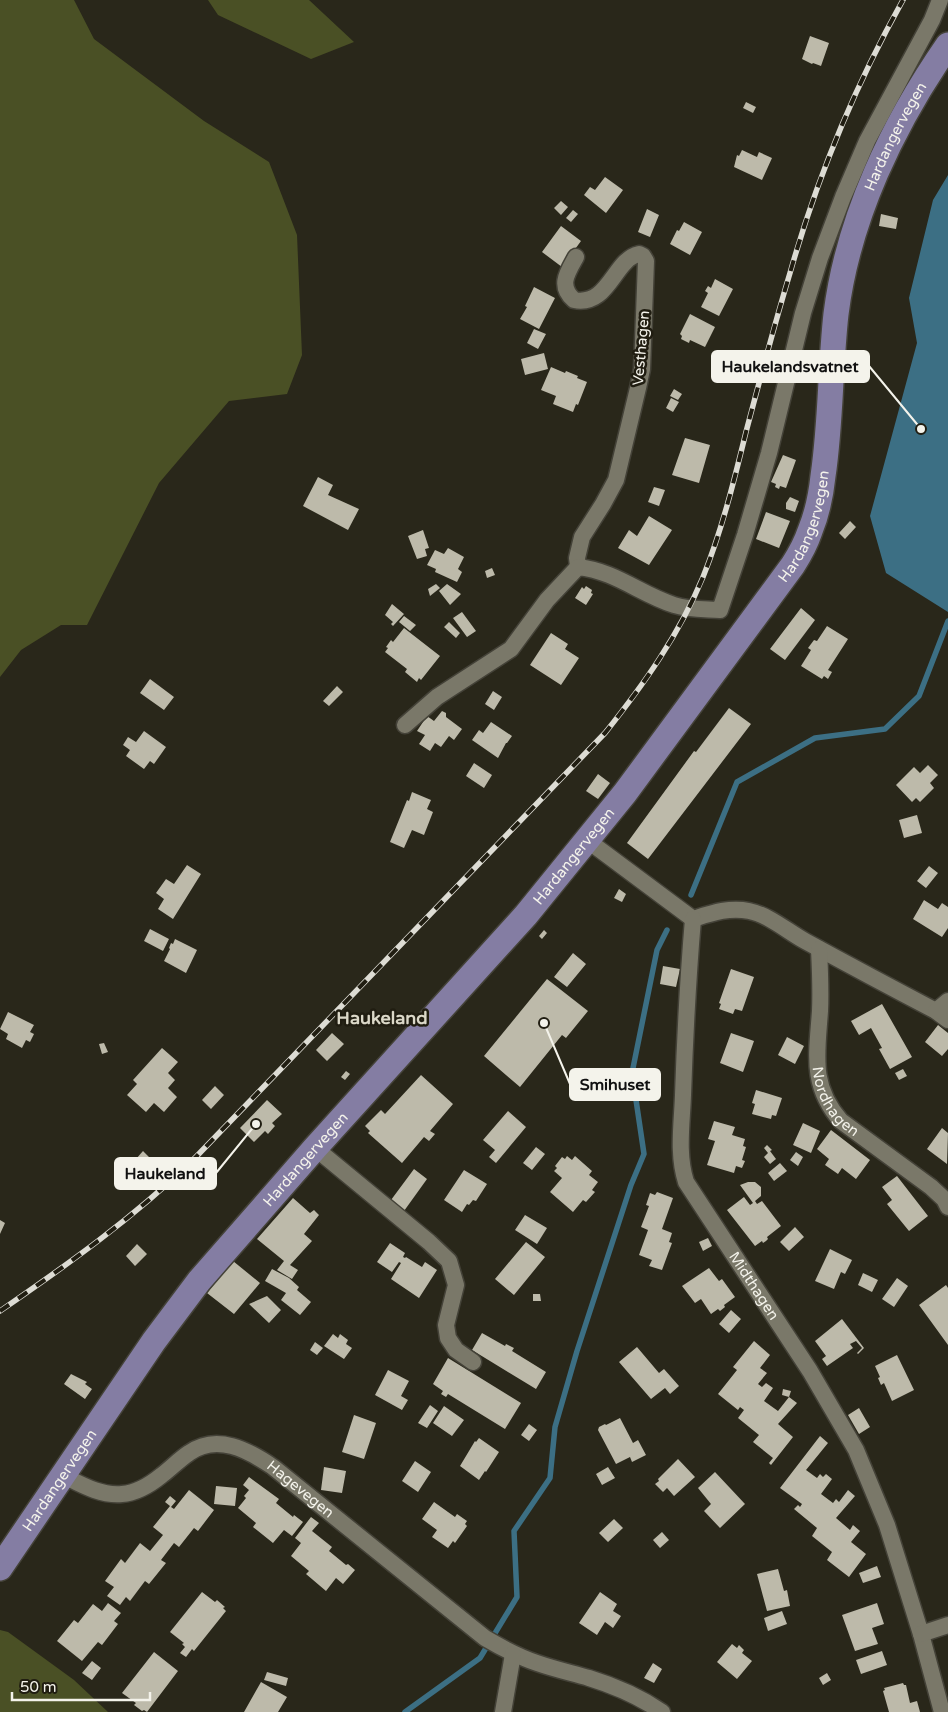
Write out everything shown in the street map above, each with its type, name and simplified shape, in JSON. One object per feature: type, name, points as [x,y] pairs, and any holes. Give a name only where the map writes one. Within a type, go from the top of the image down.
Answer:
[{"type":"main road","name":"Hardangervegen","points":[[0,1568],[149,1349],[199,1280],[315,1148],[526,915],[625,793],[793,565],[811,530],[821,493],[828,433],[836,313],[853,235],[872,181],[890,143],[948,45]]},
{"type":"street","points":[[405,725],[436,697],[511,649],[547,600],[578,567],[605,572],[673,605],[688,609],[720,610],[745,535],[769,453],[803,313],[820,258],[843,197],[868,141],[927,29],[940,0]]},
{"type":"street","name":"Vesthagen","points":[[576,257],[568,271],[565,289],[574,300],[582,302],[588,301],[599,293],[615,277],[625,261],[632,255],[639,254],[646,261],[642,369],[638,388],[616,480],[582,537],[578,553],[578,567]]},
{"type":"street","points":[[587,840],[693,919],[720,910],[736,909],[765,916],[819,949],[944,1011]]},
{"type":"street","name":"Midthagen","points":[[693,919],[686,1002],[681,1167],[686,1182],[810,1371],[856,1450],[887,1525],[922,1634],[942,1712]]},
{"type":"street","name":"Nordhagen","points":[[819,949],[821,988],[816,1046],[817,1067],[829,1108],[841,1121],[931,1187],[944,1199],[948,1207]]},
{"type":"street","points":[[315,1148],[429,1242],[449,1261],[456,1285],[446,1325],[448,1338],[456,1350],[473,1362]]},
{"type":"street","name":"Hagevegen","points":[[64,1476],[93,1490],[122,1494],[148,1486],[190,1452],[208,1444],[227,1444],[251,1452],[273,1466],[485,1638],[507,1650],[614,1687],[640,1698],[662,1712]]},
{"type":"street","points":[[922,1634],[948,1625]]},
{"type":"street","points":[[503,1712],[507,1650]]},
{"type":"green space","points":[[0,0],[74,0],[94,39],[204,121],[269,162],[297,235],[302,355],[287,394],[229,401],[159,483],[87,625],[61,625],[21,650],[0,677]]},
{"type":"green space","points":[[208,0],[309,0],[354,42],[311,59],[218,15]]},
{"type":"green space","points":[[0,1630],[8,1632],[74,1680],[108,1712],[0,1712]]},
{"type":"water","points":[[948,175],[948,612],[886,573],[870,516],[917,343],[909,298],[933,200]]},
{"type":"building","points":[[810,36],[829,43],[821,66],[802,59]]},
{"type":"building","points":[[746,102],[756,107],[753,113],[743,108]]},
{"type":"building","points":[[742,150],[757,157],[759,152],[772,158],[762,180],[734,167],[737,155],[739,156]]},
{"type":"building","points":[[605,177],[623,190],[606,213],[584,195],[590,187],[595,190]]},
{"type":"building","points":[[561,201],[568,207],[561,215],[554,208]]},
{"type":"building","points":[[647,209],[659,215],[650,237],[638,232]]},
{"type":"building","points":[[573,210],[578,214],[571,222],[566,218]]},
{"type":"building","points":[[881,214],[898,218],[896,229],[879,226]]},
{"type":"building","points":[[684,222],[702,232],[690,255],[670,244],[677,230],[679,231]]},
{"type":"building","points":[[561,226],[581,241],[562,267],[542,252]]},
{"type":"building","points":[[715,279],[733,289],[719,316],[701,307],[708,293],[705,291],[708,286],[711,288]]},
{"type":"building","points":[[534,287],[555,298],[539,329],[520,319],[527,307],[525,306]]},
{"type":"building","points":[[690,314],[715,327],[705,347],[690,340],[689,343],[681,339],[682,336],[680,334]]},
{"type":"building","points":[[534,329],[546,334],[538,349],[527,343]]},
{"type":"building","points":[[544,353],[548,369],[525,375],[521,359]]},
{"type":"building","points":[[551,367],[578,376],[577,378],[587,382],[578,405],[576,404],[573,412],[553,404],[556,396],[541,390]]},
{"type":"building","points":[[674,389],[682,394],[678,400],[670,396]]},
{"type":"building","points":[[671,398],[679,402],[673,412],[666,408]]},
{"type":"building","points":[[685,438],[710,445],[699,483],[672,475]]},
{"type":"building","points":[[783,455],[796,460],[786,488],[780,486],[779,489],[775,487],[776,484],[771,482]]},
{"type":"building","points":[[318,477],[333,485],[328,495],[359,509],[348,530],[303,506]]},
{"type":"building","points":[[654,487],[665,490],[659,506],[648,502]]},
{"type":"building","points":[[790,497],[799,501],[795,512],[786,509],[786,503]]},
{"type":"building","points":[[766,512],[790,521],[779,548],[756,539]]},
{"type":"building","points":[[649,516],[672,530],[649,565],[618,548],[629,530],[637,536]]},
{"type":"building","points":[[850,521],[856,527],[845,539],[839,533]]},
{"type":"building","points":[[423,530],[429,548],[425,549],[427,556],[417,559],[408,536]]},
{"type":"building","points":[[448,548],[464,557],[458,569],[462,572],[457,582],[435,572],[436,569],[427,565],[435,550],[444,554]]},
{"type":"building","points":[[492,568],[495,575],[487,578],[485,571]]},
{"type":"building","points":[[436,584],[440,588],[430,596],[428,589]]},
{"type":"building","points":[[447,584],[461,594],[450,605],[439,591]]},
{"type":"building","points":[[586,586],[592,590],[591,593],[593,594],[586,605],[575,598],[582,587],[584,589]]},
{"type":"building","points":[[392,604],[404,614],[393,626],[391,624],[393,622],[385,615]]},
{"type":"building","points":[[801,608],[815,620],[785,660],[770,649]]},
{"type":"building","points":[[462,612],[476,631],[467,637],[453,618]]},
{"type":"building","points":[[404,616],[416,625],[410,631],[399,622]]},
{"type":"building","points":[[449,622],[460,633],[456,638],[444,627]]},
{"type":"building","points":[[827,626],[848,639],[828,670],[832,672],[828,679],[824,676],[822,679],[801,666],[811,650],[808,648],[814,640],[817,641]]},
{"type":"building","points":[[404,628],[440,656],[421,680],[419,678],[417,682],[405,672],[407,669],[385,652],[391,640],[393,642]]},
{"type":"building","points":[[551,633],[568,644],[565,649],[579,658],[561,685],[530,665]]},
{"type":"building","points":[[150,679],[174,697],[164,710],[140,693]]},
{"type":"building","points":[[337,686],[343,692],[329,706],[323,701]]},
{"type":"building","points":[[493,691],[502,697],[494,710],[485,704]]},
{"type":"building","points":[[729,708],[751,724],[648,859],[627,843],[694,751],[696,752]]},
{"type":"building","points":[[442,711],[446,713],[446,717],[462,729],[454,740],[449,736],[441,747],[435,743],[430,751],[419,744],[425,735],[417,731],[427,716],[434,721]]},
{"type":"building","points":[[491,722],[512,736],[498,758],[472,740],[479,730],[483,733]]},
{"type":"building","points":[[144,731],[166,747],[154,764],[150,761],[144,769],[126,756],[130,750],[123,745],[128,737],[136,742]]},
{"type":"building","points":[[474,763],[492,775],[484,788],[466,776]]},
{"type":"building","points":[[928,765],[938,775],[930,783],[934,788],[920,802],[916,798],[912,802],[896,785],[914,767],[920,773]]},
{"type":"building","points":[[598,774],[610,783],[598,799],[586,791]]},
{"type":"building","points":[[412,792],[431,800],[427,809],[433,812],[424,835],[412,830],[404,848],[390,842]]},
{"type":"building","points":[[917,815],[922,833],[904,838],[899,820]]},
{"type":"building","points":[[187,865],[201,874],[173,919],[158,909],[164,899],[156,893],[166,879],[174,884]]},
{"type":"building","points":[[929,866],[938,873],[926,888],[917,881]]},
{"type":"building","points":[[619,889],[626,894],[622,902],[614,898]]},
{"type":"building","points":[[924,900],[938,909],[942,903],[948,907],[948,928],[942,937],[913,919]]},
{"type":"building","points":[[150,929],[169,939],[163,951],[144,941]]},
{"type":"building","points":[[544,930],[547,933],[542,939],[539,936]]},
{"type":"building","points":[[175,939],[197,950],[186,973],[164,961],[171,943],[173,944]]},
{"type":"building","points":[[573,953],[586,964],[567,987],[554,977]]},
{"type":"building","points":[[663,966],[680,969],[676,987],[660,984]]},
{"type":"building","points":[[731,969],[754,977],[742,1011],[735,1009],[733,1014],[719,1009],[721,1004],[719,1003]]},
{"type":"building","points":[[547,979],[588,1011],[566,1038],[562,1035],[520,1087],[484,1056]]},
{"type":"building","points":[[882,1004],[912,1057],[890,1069],[879,1049],[882,1048],[871,1028],[859,1035],[851,1021]]},
{"type":"building","points":[[8,1012],[34,1025],[30,1032],[34,1034],[30,1042],[26,1040],[22,1048],[6,1039],[8,1034],[0,1029]]},
{"type":"building","points":[[938,1025],[948,1033],[948,1049],[942,1056],[925,1042]]},
{"type":"building","points":[[332,1033],[344,1044],[327,1061],[316,1050]]},
{"type":"building","points":[[731,1033],[754,1041],[743,1072],[720,1063]]},
{"type":"building","points":[[787,1037],[804,1046],[795,1064],[778,1055]]},
{"type":"building","points":[[104,1043],[108,1052],[102,1054],[99,1044]]},
{"type":"building","points":[[162,1048],[178,1062],[168,1073],[175,1080],[168,1088],[177,1097],[164,1112],[154,1103],[146,1112],[127,1095],[137,1084],[133,1080]]},
{"type":"building","points":[[903,1069],[907,1076],[899,1080],[895,1073]]},
{"type":"building","points":[[346,1071],[350,1074],[345,1080],[341,1077]]},
{"type":"building","points":[[421,1075],[453,1104],[430,1131],[435,1134],[429,1141],[424,1137],[402,1163],[368,1133],[370,1131],[365,1126],[381,1110],[385,1114]]},
{"type":"building","points":[[215,1086],[224,1095],[211,1109],[202,1100]]},
{"type":"building","points":[[756,1090],[782,1098],[776,1116],[772,1115],[771,1119],[752,1114],[755,1104],[752,1103]]},
{"type":"building","points":[[267,1100],[282,1114],[272,1123],[275,1126],[268,1134],[265,1131],[254,1142],[240,1128]]},
{"type":"building","points":[[508,1111],[526,1127],[496,1163],[489,1157],[495,1150],[483,1140]]},
{"type":"building","points":[[714,1121],[735,1127],[732,1135],[745,1139],[743,1146],[746,1147],[742,1160],[745,1161],[742,1168],[736,1166],[734,1173],[707,1165],[715,1141],[708,1139]]},
{"type":"building","points":[[803,1123],[820,1131],[811,1153],[793,1145]]},
{"type":"building","points":[[942,1128],[948,1133],[947,1164],[927,1149]]},
{"type":"building","points":[[831,1130],[870,1160],[856,1179],[842,1168],[838,1174],[825,1165],[829,1159],[817,1149]]},
{"type":"building","points":[[767,1145],[772,1150],[770,1151],[776,1159],[770,1164],[764,1157],[768,1153],[764,1148]]},
{"type":"building","points":[[536,1147],[545,1154],[532,1170],[523,1163]]},
{"type":"building","points":[[143,1151],[149,1157],[142,1164],[136,1159]]},
{"type":"building","points":[[796,1152],[803,1157],[798,1166],[790,1160]]},
{"type":"building","points":[[567,1156],[572,1160],[575,1156],[592,1171],[589,1175],[598,1182],[592,1190],[595,1192],[586,1202],[583,1200],[573,1212],[550,1192],[562,1178],[554,1171],[557,1168],[555,1166],[562,1157],[565,1159]]},
{"type":"building","points":[[780,1163],[787,1171],[774,1181],[768,1173]]},
{"type":"building","points":[[414,1169],[427,1179],[404,1211],[391,1200]]},
{"type":"building","points":[[464,1170],[487,1184],[476,1201],[473,1200],[469,1205],[467,1204],[462,1212],[444,1200]]},
{"type":"building","points":[[897,1176],[928,1216],[909,1231],[887,1204],[892,1200],[882,1187]]},
{"type":"building","points":[[755,1182],[761,1187],[761,1196],[755,1201],[757,1204],[762,1201],[781,1226],[767,1237],[766,1241],[763,1243],[762,1241],[755,1246],[727,1210],[744,1197],[750,1205],[753,1203],[740,1185]]},
{"type":"building","points":[[657,1192],[673,1198],[662,1229],[672,1233],[669,1242],[672,1243],[662,1270],[649,1266],[652,1260],[639,1255],[648,1230],[641,1227],[649,1206],[646,1205],[650,1193],[655,1195]]},
{"type":"building","points":[[293,1198],[310,1213],[314,1210],[319,1215],[304,1234],[312,1241],[290,1265],[298,1270],[292,1279],[277,1270],[284,1261],[257,1239]]},
{"type":"building","points":[[525,1215],[547,1228],[537,1244],[515,1230]]},
{"type":"building","points":[[0,1220],[5,1223],[0,1234]]},
{"type":"building","points":[[795,1227],[804,1237],[789,1251],[780,1242]]},
{"type":"building","points":[[708,1238],[712,1246],[703,1251],[699,1242]]},
{"type":"building","points":[[526,1242],[545,1257],[514,1295],[495,1279]]},
{"type":"building","points":[[390,1243],[405,1253],[403,1257],[422,1267],[425,1262],[437,1270],[419,1298],[391,1279],[401,1263],[399,1262],[392,1272],[377,1262]]},
{"type":"building","points":[[137,1244],[147,1254],[135,1266],[126,1256]]},
{"type":"building","points":[[830,1249],[852,1260],[845,1274],[841,1272],[834,1289],[815,1281]]},
{"type":"building","points":[[233,1261],[260,1283],[234,1314],[207,1293]]},
{"type":"building","points":[[709,1268],[719,1281],[722,1279],[735,1297],[724,1305],[725,1307],[720,1311],[718,1309],[711,1314],[701,1299],[695,1303],[682,1286]]},
{"type":"building","points":[[272,1269],[289,1278],[299,1287],[297,1290],[311,1302],[300,1315],[281,1300],[286,1293],[265,1281]]},
{"type":"building","points":[[863,1273],[878,1280],[872,1292],[858,1285]]},
{"type":"building","points":[[897,1278],[908,1286],[894,1307],[882,1299]]},
{"type":"building","points":[[946,1285],[948,1288],[948,1345],[919,1305]]},
{"type":"building","points":[[533,1294],[540,1294],[541,1301],[533,1301]]},
{"type":"building","points":[[267,1296],[281,1310],[269,1323],[249,1304]]},
{"type":"building","points":[[731,1310],[741,1319],[729,1333],[719,1324]]},
{"type":"building","points":[[842,1319],[864,1348],[858,1354],[862,1348],[856,1341],[850,1344],[853,1348],[827,1366],[822,1359],[826,1356],[815,1341]]},
{"type":"building","points":[[482,1333],[505,1346],[506,1344],[514,1348],[512,1351],[546,1372],[536,1389],[472,1350]]},
{"type":"building","points":[[333,1334],[338,1338],[340,1334],[348,1340],[346,1344],[352,1348],[344,1359],[324,1346]]},
{"type":"building","points":[[754,1341],[770,1355],[760,1368],[767,1373],[758,1384],[762,1387],[766,1383],[773,1388],[764,1401],[778,1411],[789,1397],[797,1403],[778,1424],[793,1437],[771,1465],[769,1463],[773,1458],[753,1442],[759,1435],[738,1418],[744,1410],[740,1407],[738,1410],[718,1394],[737,1370],[733,1367]]},
{"type":"building","points":[[315,1342],[323,1348],[317,1355],[310,1350]]},
{"type":"building","points":[[637,1347],[659,1373],[664,1369],[679,1386],[670,1394],[665,1388],[651,1399],[619,1362]]},
{"type":"building","points":[[897,1355],[914,1390],[892,1401],[884,1383],[881,1385],[875,1366]]},
{"type":"building","points":[[448,1358],[521,1403],[505,1429],[448,1394],[446,1397],[441,1394],[443,1391],[433,1384]]},
{"type":"building","points":[[388,1370],[409,1381],[401,1396],[408,1400],[402,1410],[375,1395]]},
{"type":"building","points":[[71,1374],[87,1382],[85,1384],[92,1389],[85,1399],[64,1384]]},
{"type":"building","points":[[783,1389],[791,1391],[789,1397],[782,1395]]},
{"type":"building","points":[[430,1405],[438,1411],[427,1428],[418,1423]]},
{"type":"building","points":[[444,1406],[464,1420],[452,1436],[433,1423]]},
{"type":"building","points":[[859,1408],[870,1427],[859,1434],[848,1415]]},
{"type":"building","points":[[354,1415],[376,1423],[364,1459],[342,1452]]},
{"type":"building","points":[[620,1418],[633,1443],[638,1440],[646,1455],[632,1462],[630,1457],[616,1464],[598,1430],[599,1427]]},
{"type":"building","points":[[529,1424],[537,1430],[529,1441],[521,1435]]},
{"type":"building","points":[[820,1436],[828,1443],[806,1470],[817,1478],[820,1474],[823,1477],[826,1474],[832,1479],[821,1494],[833,1503],[836,1499],[839,1502],[848,1490],[855,1496],[836,1518],[850,1530],[853,1525],[860,1531],[851,1542],[866,1554],[849,1577],[827,1560],[832,1552],[812,1536],[817,1528],[794,1509],[802,1504],[780,1488]]},
{"type":"building","points":[[479,1438],[499,1452],[479,1480],[460,1466],[475,1441]]},
{"type":"building","points":[[678,1459],[695,1477],[674,1496],[667,1488],[663,1492],[655,1484]]},
{"type":"building","points":[[415,1461],[431,1472],[418,1492],[402,1481]]},
{"type":"building","points":[[324,1467],[346,1471],[342,1493],[321,1490]]},
{"type":"building","points":[[608,1467],[615,1478],[602,1485],[596,1474]]},
{"type":"building","points":[[715,1472],[745,1504],[720,1528],[704,1511],[711,1504],[698,1488]]},
{"type":"building","points":[[249,1477],[279,1499],[276,1503],[293,1517],[294,1515],[303,1522],[292,1536],[284,1530],[273,1543],[253,1527],[256,1523],[238,1508],[246,1498],[244,1496],[249,1490],[243,1485]]},
{"type":"building","points":[[216,1486],[237,1488],[235,1506],[214,1504]]},
{"type":"building","points":[[189,1490],[214,1510],[198,1531],[194,1528],[179,1547],[174,1543],[161,1560],[166,1563],[149,1584],[145,1581],[130,1601],[126,1597],[120,1605],[107,1596],[114,1587],[105,1581],[121,1559],[125,1563],[140,1543],[150,1551],[163,1535],[153,1527],[170,1506],[165,1502],[170,1496],[176,1501],[171,1507],[174,1509]]},
{"type":"building","points":[[434,1502],[455,1517],[457,1514],[467,1521],[465,1524],[467,1526],[455,1543],[453,1541],[448,1548],[432,1537],[437,1530],[422,1519]]},
{"type":"building","points":[[311,1517],[319,1523],[312,1531],[332,1547],[329,1551],[355,1570],[343,1584],[336,1578],[326,1591],[306,1574],[309,1571],[291,1556],[301,1543],[295,1538]]},
{"type":"building","points":[[614,1519],[623,1528],[608,1542],[599,1533]]},
{"type":"building","points":[[662,1532],[669,1540],[660,1548],[653,1540]]},
{"type":"building","points":[[877,1566],[881,1577],[863,1583],[859,1573]]},
{"type":"building","points":[[778,1569],[784,1591],[787,1590],[790,1606],[767,1611],[757,1574]]},
{"type":"building","points":[[202,1592],[215,1602],[217,1600],[225,1607],[223,1608],[226,1611],[194,1651],[192,1649],[186,1657],[180,1653],[185,1647],[182,1644],[184,1643],[170,1632]]},
{"type":"building","points":[[600,1592],[617,1604],[613,1611],[621,1616],[613,1628],[605,1622],[597,1635],[579,1623]]},
{"type":"building","points":[[108,1603],[121,1613],[114,1621],[118,1624],[102,1645],[98,1642],[82,1661],[57,1641],[74,1620],[78,1623],[93,1604],[102,1611]]},
{"type":"building","points":[[877,1603],[884,1624],[872,1628],[878,1644],[855,1651],[842,1615]]},
{"type":"building","points":[[782,1611],[787,1624],[768,1631],[764,1618]]},
{"type":"building","points":[[732,1644],[737,1648],[739,1645],[744,1650],[742,1653],[752,1661],[737,1679],[717,1662]]},
{"type":"building","points":[[882,1651],[887,1665],[861,1674],[856,1660]]},
{"type":"building","points":[[154,1652],[178,1671],[147,1712],[134,1705],[136,1703],[122,1693]]},
{"type":"building","points":[[92,1661],[101,1668],[92,1680],[82,1673]]},
{"type":"building","points":[[653,1663],[662,1669],[654,1683],[644,1678]]},
{"type":"building","points":[[267,1672],[288,1678],[286,1686],[264,1680]]},
{"type":"building","points":[[827,1673],[831,1680],[823,1685],[819,1678]]},
{"type":"building","points":[[261,1682],[287,1697],[278,1712],[244,1712]]},
{"type":"building","points":[[903,1683],[906,1685],[910,1703],[917,1701],[920,1712],[889,1712],[883,1691],[885,1690],[884,1688]]},
{"type":"waterway","points":[[691,895],[737,782],[815,738],[885,729],[919,696],[948,621]]},
{"type":"waterway","points":[[405,1712],[480,1658],[517,1597],[514,1531],[550,1478],[555,1427],[577,1351],[631,1185],[644,1154],[632,1073],[657,950],[667,930]]},
{"type":"railway","points":[[0,1311],[99,1240],[147,1202],[192,1161],[605,733],[647,677],[683,619],[710,559],[727,505],[778,313],[812,202],[853,99],[903,0]]},
{"type":"place","name":"Haukelandsvatnet","points":[[921,429]]},
{"type":"place","name":"Smihuset","points":[[544,1023]]},
{"type":"place","name":"Haukeland","points":[[256,1124]]},
{"type":"district","name":"Haukeland","points":[[382,1018]]}]
